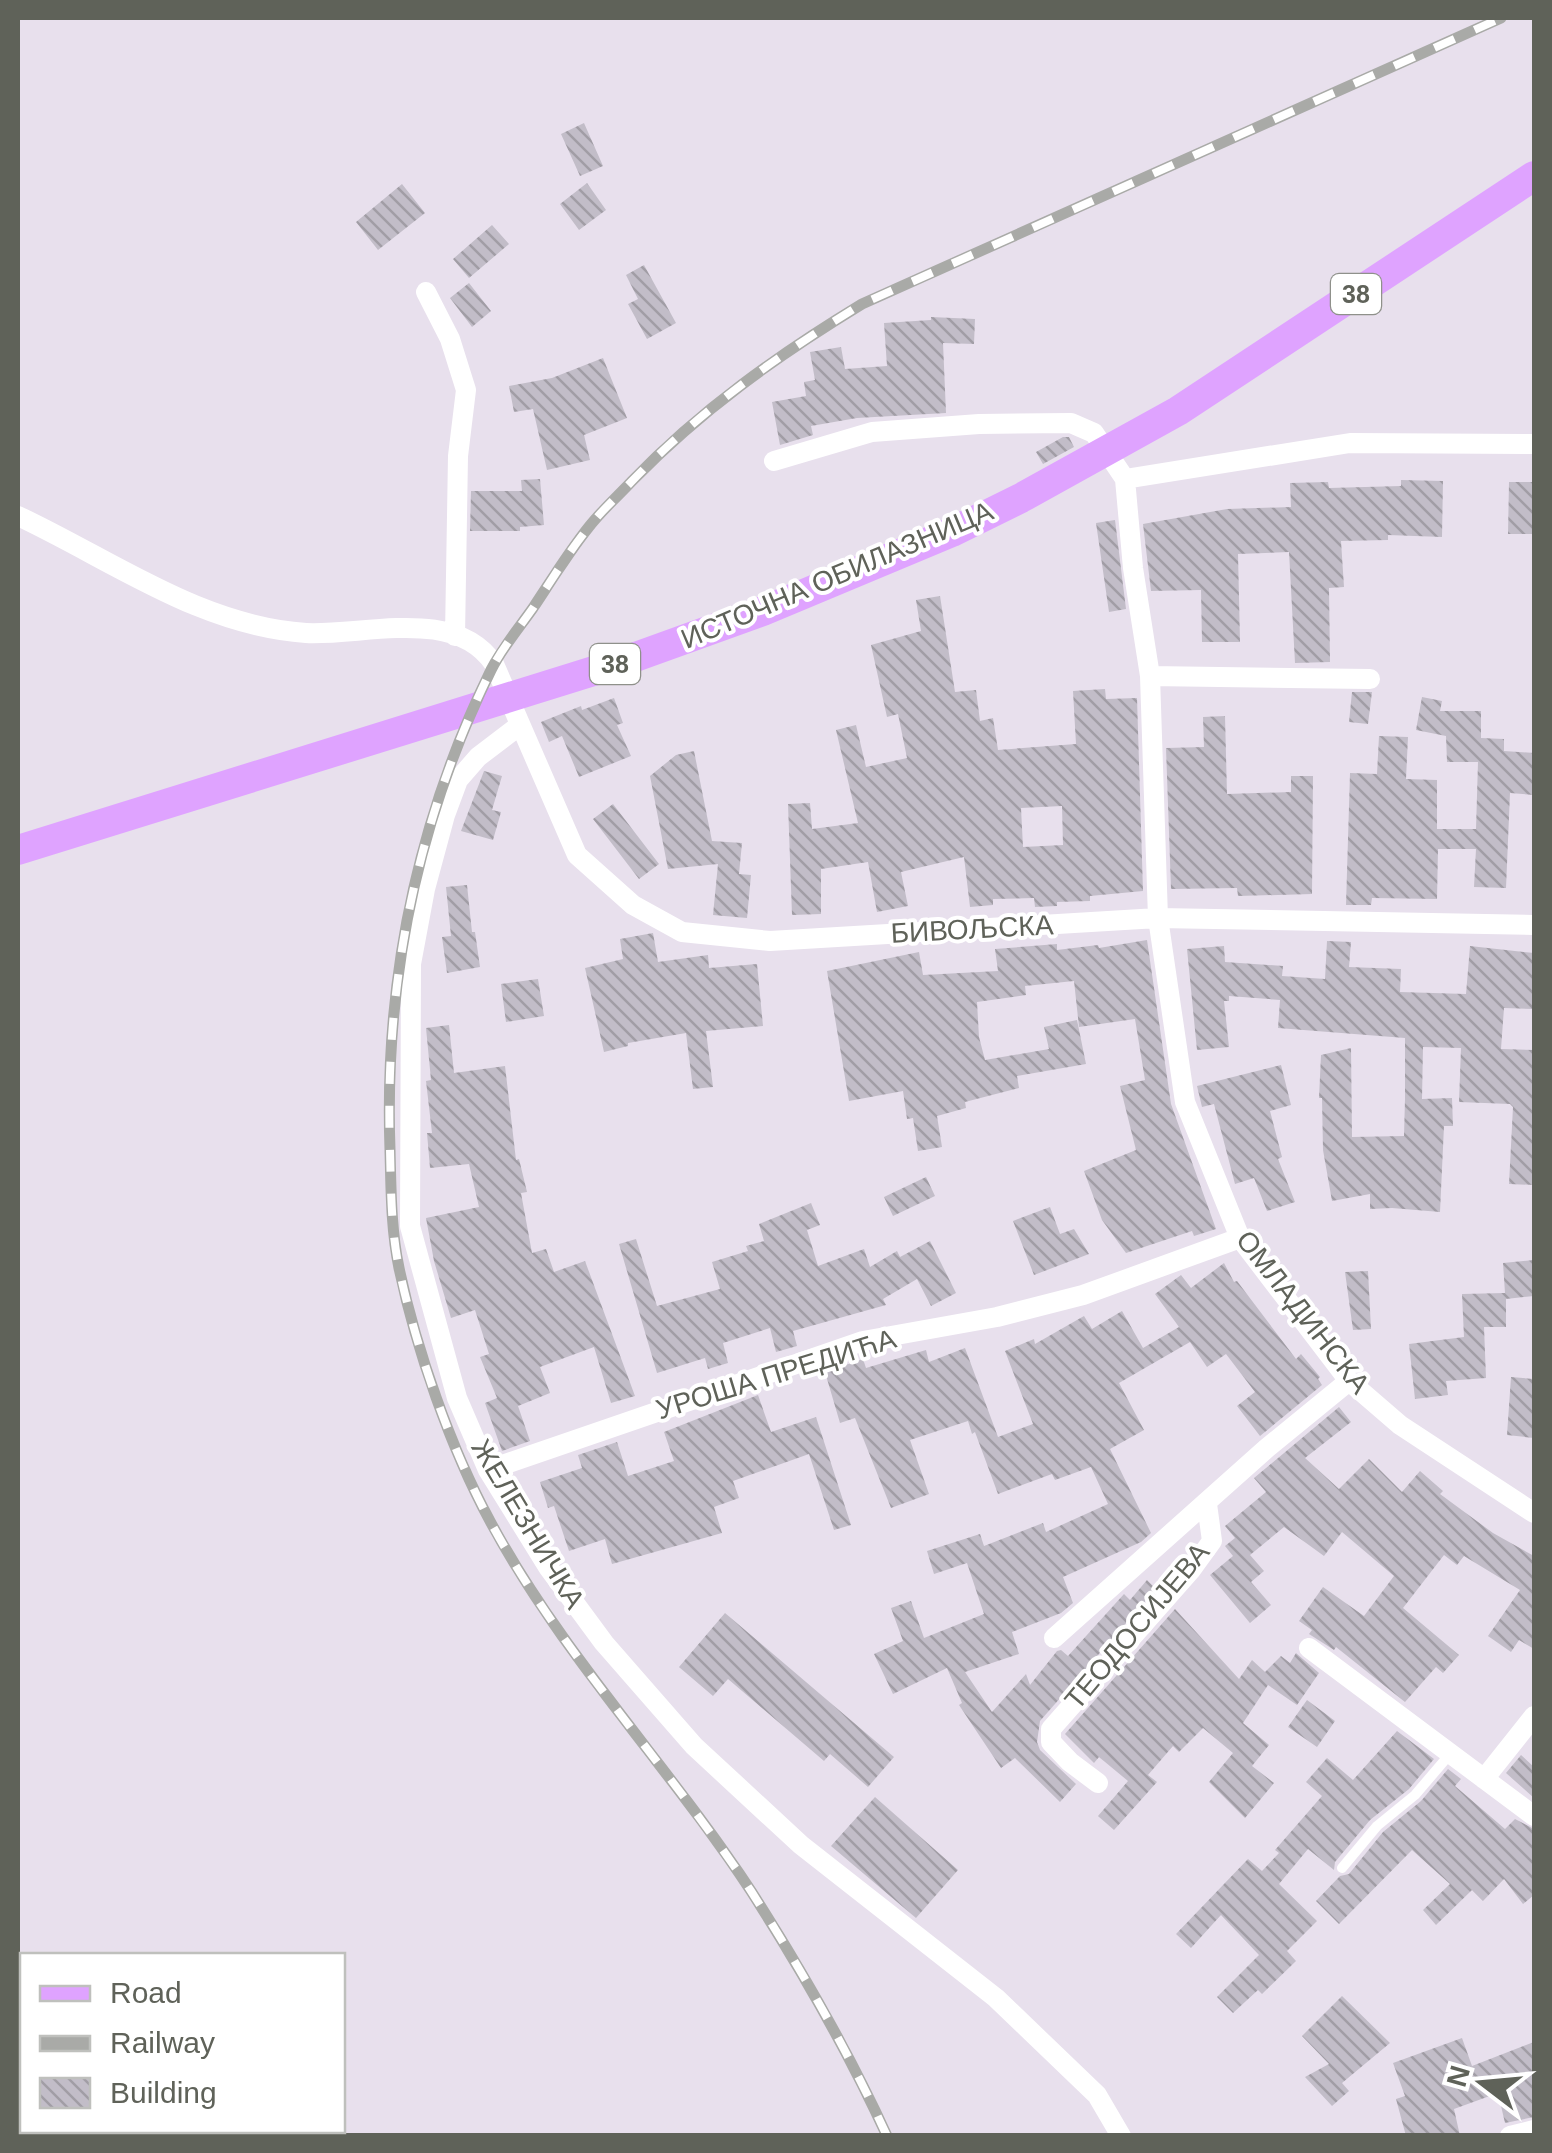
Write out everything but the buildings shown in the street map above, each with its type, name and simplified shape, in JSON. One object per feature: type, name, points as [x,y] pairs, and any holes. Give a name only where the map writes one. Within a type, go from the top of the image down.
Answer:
[{"type":"main road","name":"ИСТОЧНА ОБИЛАЗНИЦА","points":[[21,850],[526,694],[763,611],[952,532],[1022,498],[1178,410],[1534,176]]},
{"type":"street","points":[[18,516],[210,613],[255,628],[310,633],[419,629],[456,636],[458,474],[466,390],[450,339],[426,292]]},
{"type":"street","points":[[774,461],[872,432],[979,424],[1071,424],[1094,433],[1125,479],[1350,443],[1534,444]]},
{"type":"street","name":"ОМЛАДИНСКА","points":[[1125,479],[1133,568],[1150,676],[1158,918],[1184,1102],[1240,1238],[1350,1382],[1400,1426],[1534,1513]]},
{"type":"street","name":"БИВОЉСКА","points":[[456,636],[487,654],[578,855],[633,905],[682,932],[770,940],[1158,918],[1534,925]]},
{"type":"street","points":[[1150,676],[1370,679]]},
{"type":"street","name":"ЖЕЛЕЗНИЧКА","points":[[520,725],[478,758],[458,780],[444,814],[411,964],[410,1226],[457,1398],[488,1470],[548,1566],[604,1643],[694,1746],[802,1845],[996,1998],[1097,2096],[1121,2136]]},
{"type":"street","name":"УРОША ПРЕДИЋА","points":[[488,1470],[863,1341],[997,1317],[1083,1295],[1240,1238]]},
{"type":"street","name":"ТЕОДОСИЈЕВА","points":[[1054,1638],[1267,1448],[1350,1382]]},
{"type":"street","name":"ТЕОДОСИЈЕВА","points":[[1098,1782],[1070,1762],[1052,1742],[1051,1729],[1212,1542],[1207,1504]]},
{"type":"street","points":[[1309,1648],[1534,1816]]},
{"type":"street","points":[[1484,1779],[1534,1716]]},
{"type":"street","points":[[1510,2136],[1534,2130]]},
{"type":"lane","points":[[1342,1868],[1377,1826],[1415,1795],[1450,1754]]},
{"type":"railway","points":[[887,2136],[823,2011],[751,1891],[582,1664],[518,1570],[476,1493],[436,1398],[399,1268],[390,1150],[393,1025],[400,964],[425,844],[465,727],[505,646],[598,516],[658,455],[741,385],[862,304],[1501,18]]}]
